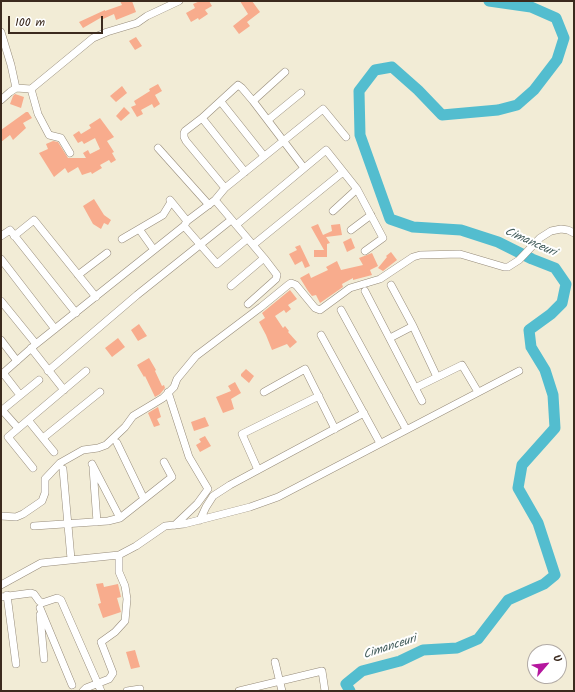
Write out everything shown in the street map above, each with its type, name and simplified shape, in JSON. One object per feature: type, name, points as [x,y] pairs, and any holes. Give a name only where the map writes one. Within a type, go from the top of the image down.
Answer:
[{"type":"street","points":[[1,100],[16,88],[30,89],[93,38],[137,23],[147,16],[178,1]]},
{"type":"street","points":[[1,32],[16,88]]},
{"type":"street","points":[[253,101],[285,72]]},
{"type":"street","points":[[225,188],[184,137],[185,130],[221,102],[238,85],[253,101],[304,168]]},
{"type":"street","points":[[30,89],[38,114],[45,129],[49,135],[61,138],[70,153]]},
{"type":"street","points":[[268,120],[301,94]]},
{"type":"street","points":[[221,102],[264,156]]},
{"type":"street","points":[[20,395],[2,374],[34,346],[212,203],[225,188],[264,156],[284,142],[323,109],[346,137]]},
{"type":"street","points":[[202,118],[245,172]]},
{"type":"street","points":[[158,148],[233,223],[276,273],[277,277],[248,304]]},
{"type":"street","points":[[48,371],[137,295],[200,246],[233,223],[326,150],[357,189],[383,238],[365,251]]},
{"type":"street","points":[[253,245],[343,172]]},
{"type":"street","points":[[333,211],[357,189]]},
{"type":"street","points":[[122,239],[162,215],[170,201],[200,246],[217,264],[247,239]]},
{"type":"street","points":[[350,230],[371,215]]},
{"type":"street","points":[[14,236],[34,220],[96,297]]},
{"type":"street","points":[[139,229],[154,250]]},
{"type":"street","points":[[1,516],[16,516],[23,514],[42,501],[45,479],[60,463],[83,450],[98,448],[106,445],[125,427],[133,416],[163,398],[196,356],[291,283],[296,285],[318,310],[322,309],[350,288],[380,279],[413,257],[420,255],[460,254],[508,268],[519,260],[540,238],[551,231],[561,229],[574,233]]},
{"type":"street","points":[[1,236],[10,230],[76,313]]},
{"type":"street","points":[[78,275],[106,253]]},
{"type":"street","points":[[231,286],[264,258]]},
{"type":"street","points":[[1,259],[55,329]]},
{"type":"street","points":[[391,286],[414,326],[437,377]]},
{"type":"street","points":[[365,291],[422,401]]},
{"type":"street","points":[[1,301],[34,346],[48,371],[64,390]]},
{"type":"street","points":[[341,310],[406,429]]},
{"type":"street","points":[[390,338],[414,326]]},
{"type":"street","points":[[321,335],[380,443]]},
{"type":"street","points":[[1,340],[17,361]]},
{"type":"street","points":[[415,388],[462,365],[478,392]]},
{"type":"street","points":[[264,392],[305,369],[335,429]]},
{"type":"street","points":[[33,468],[8,436],[86,371]]},
{"type":"street","points":[[1,585],[41,563],[119,555],[136,546],[165,526],[184,524],[200,520],[250,507],[278,497],[519,371]]},
{"type":"street","points":[[18,428],[1,411],[39,380]]},
{"type":"street","points":[[43,438],[100,392]]},
{"type":"street","points":[[168,392],[189,457],[208,488],[196,504],[175,525]]},
{"type":"street","points":[[258,470],[242,434],[319,396]]},
{"type":"street","points":[[200,520],[213,496],[230,485],[364,413]]},
{"type":"street","points":[[28,420],[54,452]]},
{"type":"street","points":[[117,443],[144,499]]},
{"type":"street","points":[[34,526],[108,521],[120,518],[172,477],[164,462]]},
{"type":"street","points":[[97,522],[92,464],[120,518]]},
{"type":"street","points":[[63,469],[71,559]]},
{"type":"street","points":[[82,691],[109,679],[113,673],[101,642],[115,632],[125,621],[127,599],[126,586],[120,572],[119,555]]},
{"type":"street","points":[[16,664],[4,596],[31,593],[36,596],[72,685]]},
{"type":"street","points":[[39,604],[57,598],[61,600],[101,691]]},
{"type":"street","points":[[39,604],[44,659]]},
{"type":"street","points":[[275,662],[282,691]]},
{"type":"street","points":[[239,691],[322,671],[325,691]]},
{"type":"street","points":[[127,691],[140,689]]},
{"type":"building","points":[[120,1],[132,1],[136,12],[116,20],[114,14],[103,19],[102,17],[83,28],[79,22],[105,10],[122,5]]},
{"type":"building","points":[[200,1],[209,1],[212,6],[205,10],[208,14],[199,20],[198,18],[191,22],[186,13],[195,8],[193,4]]},
{"type":"building","points":[[240,1],[252,1],[260,12],[247,22],[250,26],[239,34],[233,26],[248,14]]},
{"type":"building","points":[[136,37],[142,46],[135,50],[129,41]]},
{"type":"building","points":[[158,84],[162,91],[155,95],[160,104],[154,108],[152,104],[141,110],[143,114],[137,117],[131,107],[136,105],[134,101]]},
{"type":"building","points":[[122,86],[127,93],[116,102],[110,96]]},
{"type":"building","points":[[15,94],[24,97],[21,108],[10,104]]},
{"type":"building","points":[[124,107],[130,113],[121,121],[116,116]]},
{"type":"building","points":[[28,112],[32,118],[23,123],[26,128],[13,140],[10,135],[1,142],[1,130]]},
{"type":"building","points":[[100,118],[114,137],[107,141],[114,152],[112,153],[116,160],[111,163],[109,160],[100,165],[102,168],[92,174],[91,172],[82,175],[78,167],[68,173],[65,168],[54,177],[39,153],[48,149],[46,144],[53,141],[58,142],[68,158],[86,158],[83,153],[88,150],[90,154],[100,149],[95,138],[84,144],[82,141],[78,143],[73,135],[79,131],[81,134],[91,128],[89,125]]},
{"type":"building","points":[[94,199],[104,215],[111,220],[108,225],[104,223],[101,229],[93,224],[83,206]]},
{"type":"building","points":[[318,224],[323,235],[332,231],[331,225],[340,224],[342,235],[326,237],[330,243],[327,244],[327,257],[314,257],[314,250],[324,250],[311,227]]},
{"type":"building","points":[[351,238],[355,248],[347,252],[343,242]]},
{"type":"building","points":[[300,245],[310,266],[305,268],[302,261],[295,265],[289,254],[297,250],[295,247]]},
{"type":"building","points":[[391,252],[397,260],[383,271],[378,268],[387,257],[386,256]]},
{"type":"building","points":[[372,253],[378,266],[370,270],[372,275],[353,280],[353,278],[342,284],[343,287],[320,303],[316,295],[312,296],[308,291],[300,278],[309,273],[311,278],[328,270],[326,267],[337,261],[341,270],[363,265],[359,258]]},
{"type":"building","points":[[290,290],[297,299],[288,305],[291,309],[286,313],[284,310],[275,316],[283,328],[285,326],[297,342],[290,348],[287,344],[272,350],[259,322],[265,318],[262,313]]},
{"type":"building","points":[[139,324],[147,336],[138,341],[131,330]]},
{"type":"building","points":[[118,338],[125,347],[112,357],[105,348]]},
{"type":"building","points":[[149,358],[156,370],[155,371],[162,386],[164,385],[165,388],[155,397],[145,376],[144,377],[137,365]]},
{"type":"building","points":[[246,369],[254,376],[249,383],[241,376]]},
{"type":"building","points":[[235,382],[241,393],[231,399],[234,409],[223,413],[216,397],[231,391],[228,386]]},
{"type":"building","points":[[158,407],[161,417],[157,419],[160,425],[154,427],[148,413]]},
{"type":"building","points":[[205,417],[209,426],[194,431],[191,422]]},
{"type":"building","points":[[205,436],[211,446],[200,452],[196,445],[201,442],[199,439]]},
{"type":"building","points":[[103,583],[104,587],[118,584],[121,597],[117,598],[121,612],[103,618],[98,604],[101,603],[96,584]]},
{"type":"building","points":[[135,650],[140,667],[131,669],[126,652]]},
{"type":"waterway","name":"Cimanceuri","points":[[350,691],[346,684],[362,671],[400,661],[423,650],[457,648],[478,639],[508,600],[544,584],[555,575],[538,523],[518,488],[522,465],[555,428],[553,395],[545,370],[531,347],[529,330],[551,314],[562,303],[566,284],[555,268],[532,259],[498,242],[461,230],[413,227],[390,219],[360,135],[359,91],[375,70],[392,67],[418,90],[442,115],[498,110],[517,105],[534,90],[557,60],[564,38],[556,18],[531,7],[489,1]]}]
